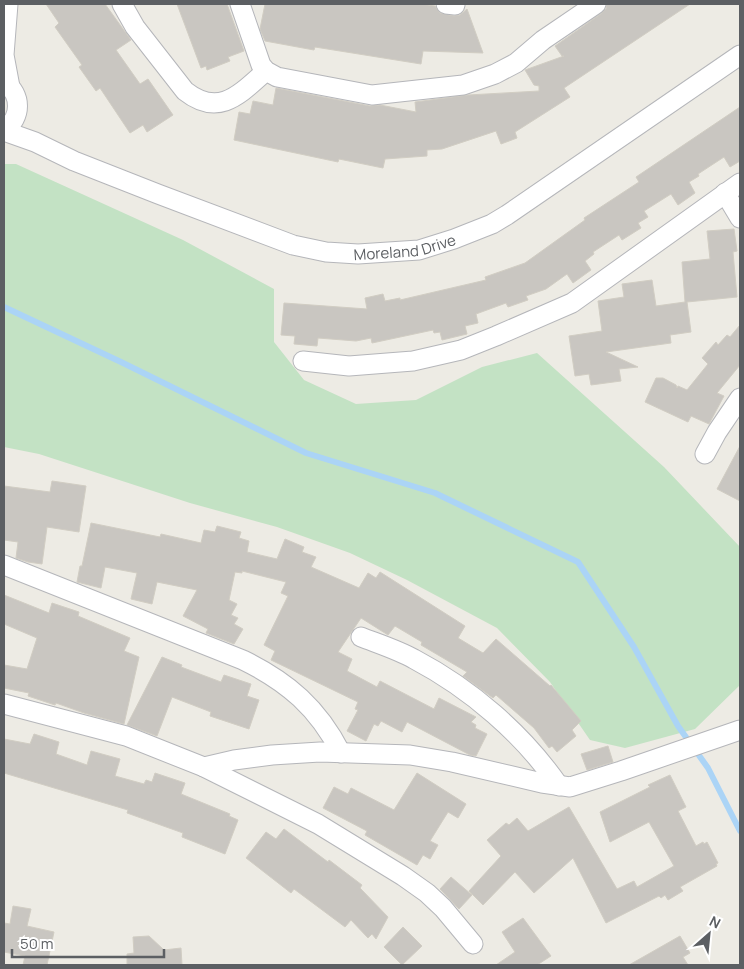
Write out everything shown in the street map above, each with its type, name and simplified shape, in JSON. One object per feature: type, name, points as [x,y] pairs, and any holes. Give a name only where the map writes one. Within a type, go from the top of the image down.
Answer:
[{"type":"street","points":[[4,130],[12,123],[17,113],[17,99],[7,84],[4,55],[8,4]]},
{"type":"street","points":[[122,4],[136,27],[186,91],[195,99],[212,104],[228,100],[241,93],[266,71]]},
{"type":"street","points":[[240,4],[261,65],[266,71],[276,77],[372,94],[463,85],[495,74],[516,63],[543,40],[596,4]]},
{"type":"street","name":"Moreland Drive","points":[[4,130],[149,191],[293,245],[326,252],[358,254],[419,250],[454,239],[492,224],[508,215],[740,55]]},
{"type":"street","points":[[17,113],[35,142]]},
{"type":"street","points":[[303,361],[349,366],[413,361],[461,350],[572,303],[733,188],[740,218]]},
{"type":"street","points":[[705,454],[740,398]]},
{"type":"street","points":[[4,565],[243,660],[267,672],[289,686],[307,704],[332,736],[341,753]]},
{"type":"street","points":[[361,637],[412,658],[464,690],[527,746],[559,786]]},
{"type":"street","points":[[4,704],[126,736],[204,767],[318,824],[403,876],[427,893],[443,908],[473,944]]},
{"type":"street","points":[[204,767],[272,754],[320,752],[410,755],[452,762],[559,786],[570,786],[621,771],[740,730]]},
{"type":"green space","points":[[4,164],[16,164],[183,240],[274,289],[274,342],[304,380],[356,404],[416,400],[482,367],[537,353],[664,467],[740,547],[740,685],[695,729],[625,748],[590,740],[550,682],[497,628],[407,580],[350,553],[277,527],[190,503],[39,454],[4,447]]},
{"type":"building","points":[[46,4],[105,4],[131,40],[116,50],[140,84],[148,79],[173,115],[147,132],[143,125],[130,133],[100,88],[96,91],[79,67],[82,65],[55,27],[59,23]]},
{"type":"building","points":[[177,4],[227,4],[244,51],[228,57],[230,61],[207,70],[206,66],[201,68]]},
{"type":"building","points":[[265,4],[421,4],[435,6],[440,13],[454,16],[460,15],[467,9],[483,53],[423,51],[421,64],[315,47],[314,50],[265,41],[260,29]]},
{"type":"building","points":[[607,4],[690,4],[564,88],[570,97],[515,132],[517,138],[501,144],[496,131],[442,149],[427,150],[427,156],[385,159],[383,168],[339,159],[338,162],[234,140],[239,112],[250,114],[253,101],[273,105],[276,88],[370,106],[380,105],[416,112],[415,102],[468,95],[539,91],[539,86],[534,85],[525,70],[564,56],[555,46],[602,13],[606,9]]},
{"type":"building","points":[[740,107],[740,161],[730,167],[724,157],[689,182],[695,193],[678,205],[671,194],[644,211],[648,217],[638,223],[641,228],[622,240],[619,235],[593,252],[594,254],[585,261],[591,270],[573,283],[567,274],[546,289],[526,296],[528,300],[508,307],[506,303],[476,314],[478,323],[465,326],[467,334],[442,340],[440,332],[434,333],[433,330],[372,343],[371,338],[356,341],[318,338],[317,346],[294,344],[295,336],[281,335],[284,303],[367,309],[365,298],[383,294],[385,301],[400,298],[400,300],[486,280],[485,277],[525,263],[585,220],[584,218],[639,182],[636,177]]},
{"type":"building","points":[[734,229],[737,251],[733,252],[737,297],[687,302],[691,332],[670,335],[671,343],[606,352],[638,367],[619,369],[621,381],[591,385],[589,374],[575,376],[569,336],[602,331],[598,301],[624,297],[622,284],[652,280],[656,306],[685,302],[682,262],[710,259],[707,231]]},
{"type":"building","points":[[740,325],[740,365],[717,393],[724,396],[709,424],[691,416],[688,422],[645,402],[656,378],[663,378],[676,385],[677,388],[678,386],[687,390],[708,364],[702,358],[716,342],[718,345],[727,335],[730,337]]},
{"type":"building","points":[[740,446],[740,501],[717,489]]},
{"type":"building","points":[[52,481],[86,486],[79,532],[47,527],[42,564],[16,558],[18,542],[4,540],[4,486],[50,492]]},
{"type":"building","points":[[91,523],[160,537],[161,534],[201,543],[204,530],[215,532],[217,526],[241,532],[239,538],[249,541],[247,552],[277,559],[285,539],[304,547],[302,552],[316,557],[311,567],[359,588],[368,573],[376,578],[380,572],[465,626],[458,638],[483,653],[496,639],[551,685],[581,721],[572,730],[576,736],[557,752],[552,746],[549,748],[534,728],[496,695],[493,698],[463,676],[467,672],[421,645],[422,642],[395,626],[388,635],[361,618],[338,652],[352,659],[347,671],[377,687],[380,681],[434,709],[439,698],[476,717],[471,722],[476,725],[475,728],[487,734],[476,756],[470,755],[407,722],[402,732],[381,721],[378,726],[374,724],[366,741],[347,731],[358,710],[355,709],[358,702],[271,660],[275,651],[264,645],[288,596],[281,593],[286,582],[242,571],[242,573],[235,572],[229,600],[237,604],[231,615],[238,618],[234,624],[243,629],[234,644],[206,633],[208,629],[183,616],[197,590],[157,582],[152,604],[131,599],[137,573],[105,567],[101,588],[77,582]]},
{"type":"building","points":[[4,595],[49,613],[52,603],[79,612],[78,616],[130,638],[124,651],[139,657],[124,724],[56,703],[55,705],[28,696],[29,693],[4,688],[4,665],[27,669],[37,638],[4,624]]},
{"type":"building","points":[[162,657],[182,665],[181,667],[221,682],[224,675],[251,684],[247,696],[259,700],[249,729],[210,716],[211,712],[172,697],[157,736],[127,725]]},
{"type":"building","points":[[34,734],[59,742],[56,754],[87,765],[91,751],[120,759],[115,776],[144,784],[146,780],[152,782],[155,773],[185,783],[181,794],[230,814],[229,816],[238,820],[225,854],[182,837],[183,833],[127,813],[128,810],[4,773],[4,739],[30,744]]},
{"type":"building","points":[[608,746],[613,762],[587,770],[581,754]]},
{"type":"building","points":[[417,773],[466,804],[458,818],[448,812],[430,841],[438,845],[430,859],[423,855],[417,865],[365,835],[367,831],[323,808],[334,787],[348,794],[351,788],[394,810]]},
{"type":"building","points":[[670,775],[686,807],[678,811],[696,846],[707,842],[718,863],[716,864],[717,866],[680,887],[683,891],[668,900],[665,895],[661,898],[659,896],[606,923],[573,858],[534,893],[515,872],[483,905],[469,891],[501,856],[487,840],[506,823],[509,825],[517,818],[528,831],[569,807],[617,889],[634,881],[637,887],[674,866],[649,822],[610,842],[600,812]]},
{"type":"building","points":[[284,829],[362,885],[360,888],[388,917],[376,939],[372,934],[368,938],[351,920],[345,927],[294,889],[291,893],[246,858],[266,832],[276,839]]},
{"type":"building","points":[[451,877],[472,895],[459,909],[440,889]]},
{"type":"building","points":[[13,906],[31,909],[27,926],[54,932],[47,965],[23,965],[25,956],[4,952],[4,923],[10,924]]},
{"type":"building","points":[[523,918],[551,956],[537,965],[496,965],[515,952],[502,932]]},
{"type":"building","points":[[403,927],[422,946],[402,965],[384,947]]},
{"type":"building","points":[[149,936],[164,950],[181,948],[182,965],[127,965],[127,954],[134,953],[133,937]]},
{"type":"building","points":[[680,936],[690,953],[683,957],[688,965],[629,965]]},
{"type":"waterway","points":[[4,307],[306,453],[435,493],[578,562],[634,647],[678,726],[708,768],[740,831]]}]
